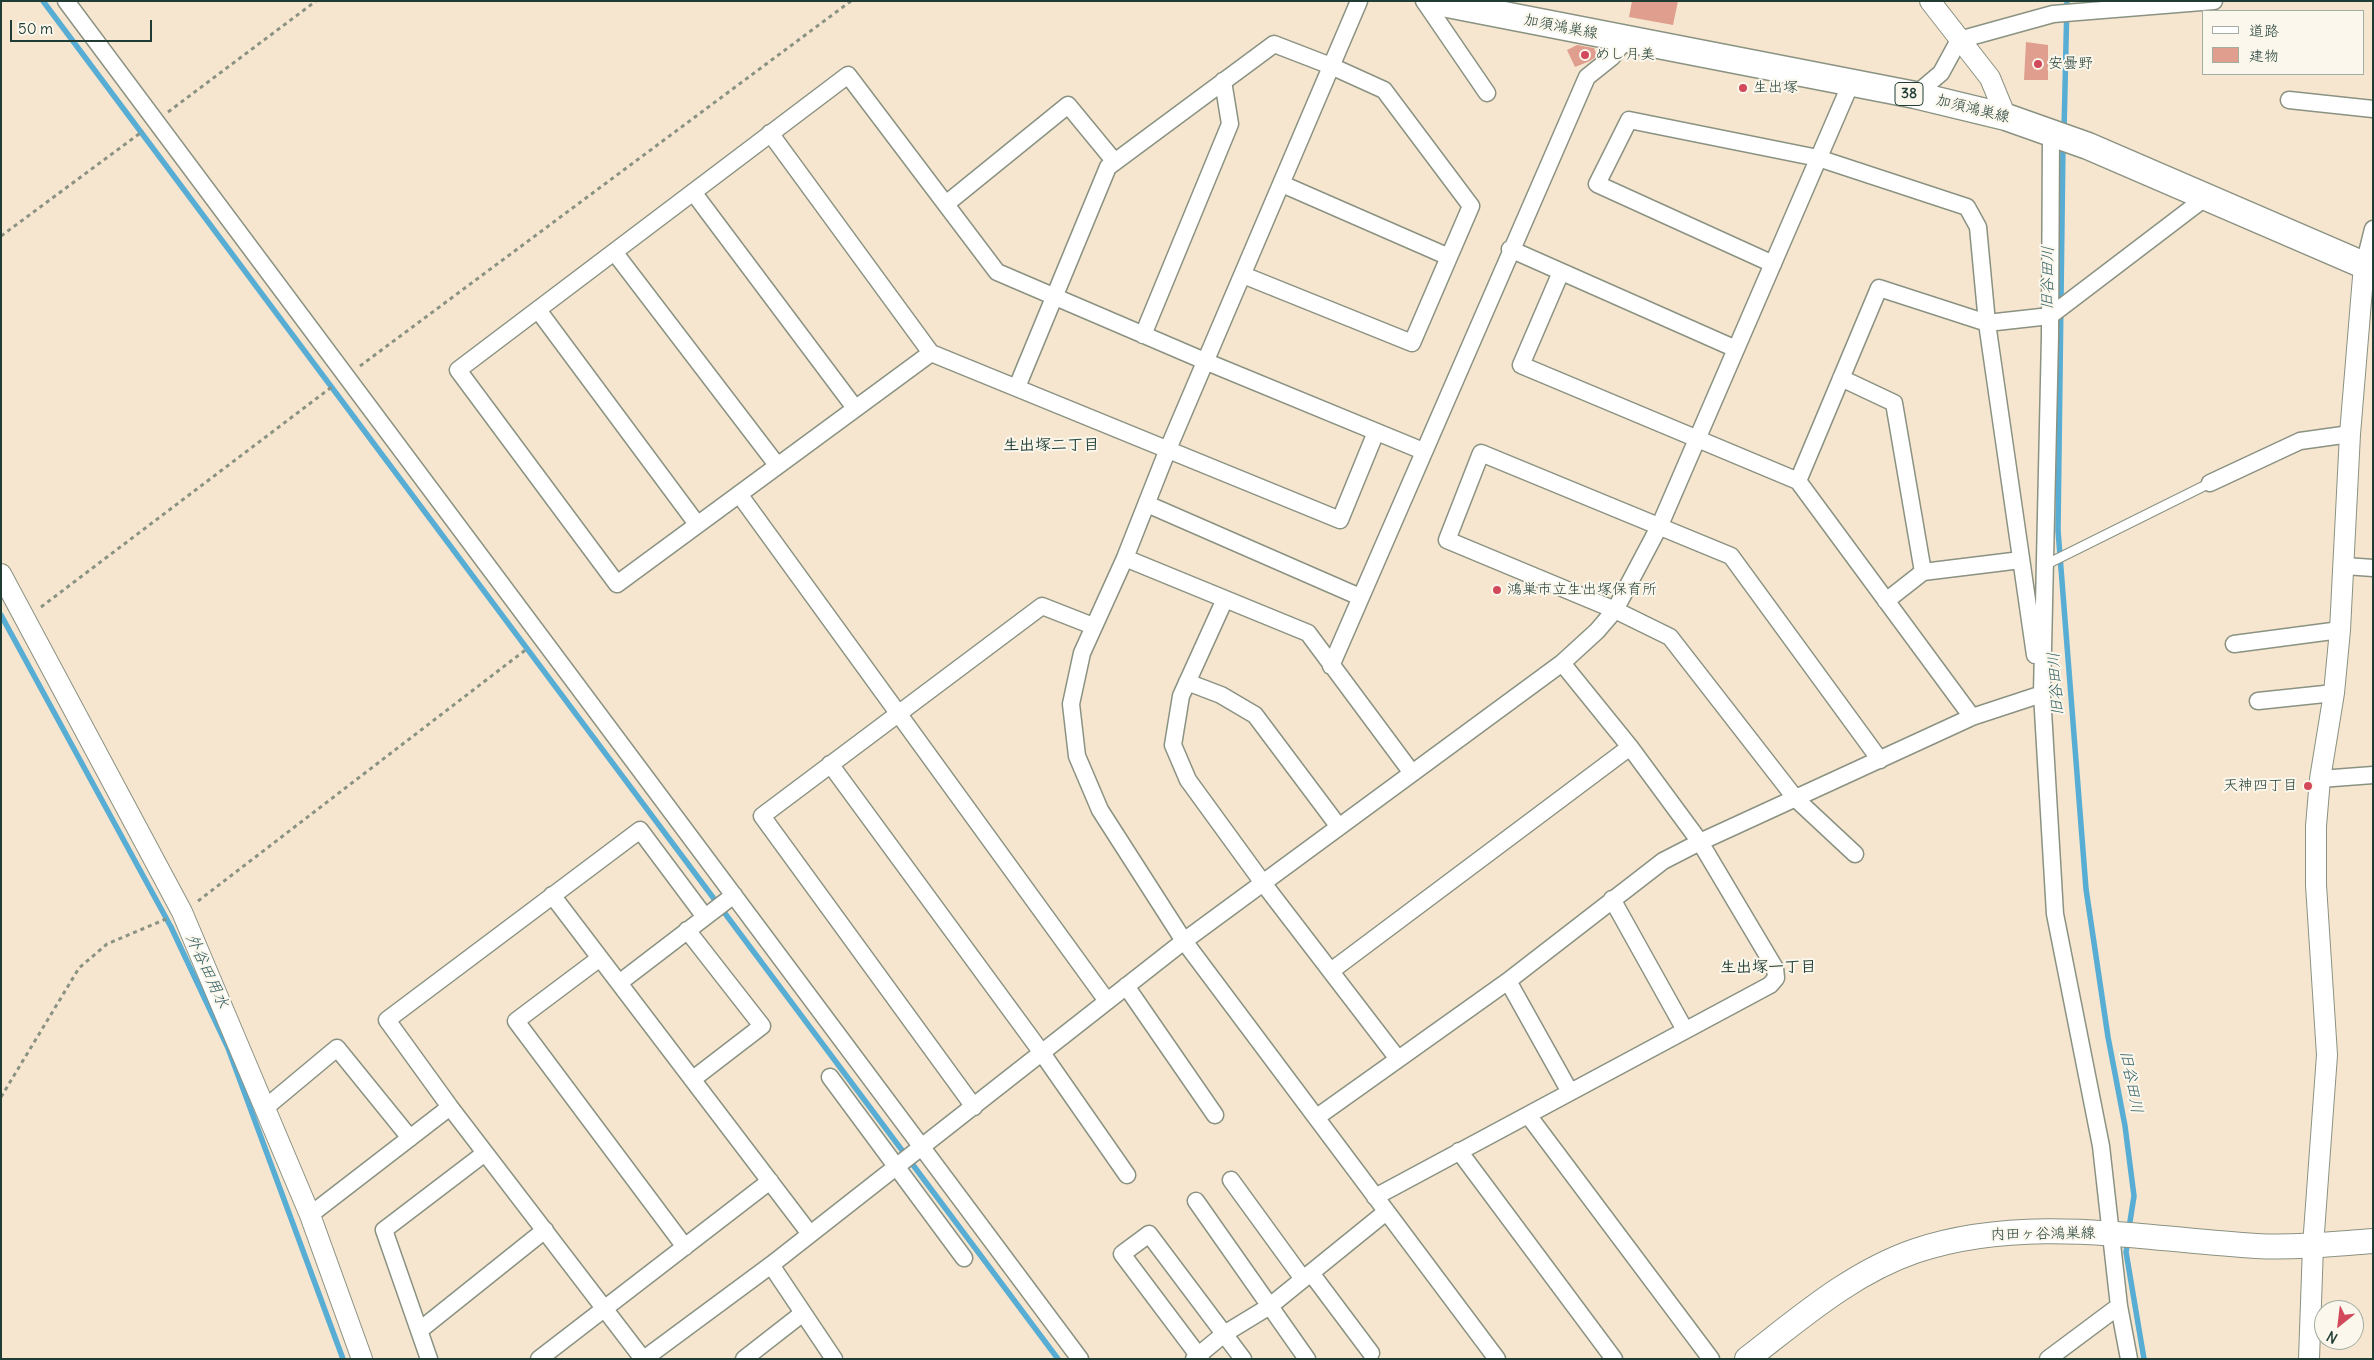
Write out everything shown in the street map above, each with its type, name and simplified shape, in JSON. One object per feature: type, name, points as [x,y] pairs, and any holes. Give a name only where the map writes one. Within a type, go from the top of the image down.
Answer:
[{"type":"main road","name":"加須鴻巣線","points":[[1432,1],[1915,95],[2006,117],[2051,132],[2368,267]]},
{"type":"main road","name":"内田ヶ谷鴻巣線","points":[[1747,1359],[1829,1296],[1872,1271],[1913,1252],[1978,1236],[2021,1232],[2111,1234],[2258,1246],[2313,1246],[2373,1241]]},
{"type":"street","points":[[66,1],[1080,1359]]},
{"type":"street","points":[[1359,1],[1207,362],[1168,448],[1125,558],[1093,626],[1082,653],[1071,704],[1077,756],[1100,810],[1184,941],[1497,1359]]},
{"type":"street","points":[[1424,1],[1487,93]]},
{"type":"street","points":[[1930,1],[1990,78],[2006,117]]},
{"type":"street","points":[[1915,95],[1941,73],[1959,40],[2053,14],[2214,1]]},
{"type":"street","points":[[1331,666],[1510,249],[1587,77],[1612,57],[1626,39]]},
{"type":"street","points":[[1016,387],[1108,167],[1274,44],[1331,66],[1384,90],[1471,206],[1412,343],[1243,275]]},
{"type":"street","points":[[931,353],[618,584],[458,370],[848,75],[997,272],[1207,362],[1423,451]]},
{"type":"street","points":[[1143,335],[1230,124],[1223,82]]},
{"type":"street","points":[[705,917],[640,830],[387,1020],[450,1107],[606,1308],[643,1359],[771,1265],[1184,941],[1562,663],[1597,631],[1615,610],[1660,525],[1851,84]]},
{"type":"street","points":[[2289,100],[2373,109]]},
{"type":"street","points":[[946,204],[1068,105],[1114,162]]},
{"type":"street","points":[[1773,264],[1597,184],[1629,120],[1818,158],[1967,207],[1978,227],[1986,323],[2042,694]]},
{"type":"street","points":[[2051,132],[2050,316],[2042,694],[2055,914],[2100,1146],[2119,1306],[2129,1359]]},
{"type":"street","points":[[770,133],[931,353],[1168,448],[1340,520],[1376,432]]},
{"type":"street","points":[[1282,184],[1450,256]]},
{"type":"street","points":[[693,192],[855,408]]},
{"type":"street","points":[[1798,481],[1879,288],[1986,323],[2050,316],[2205,198]]},
{"type":"street","points":[[2309,1359],[2313,1246],[2327,1054],[2316,885],[2316,826],[2320,779],[2334,693],[2345,566],[2350,434],[2373,230]]},
{"type":"street","points":[[1510,249],[1736,348]]},
{"type":"street","points":[[615,253],[777,465]]},
{"type":"street","points":[[1561,272],[1521,365],[1798,481],[1972,717]]},
{"type":"street","points":[[538,310],[697,524]]},
{"type":"street","points":[[1841,378],[1894,403],[1923,572]]},
{"type":"street","points":[[2210,483],[2300,441],[2350,434]]},
{"type":"street","points":[[1854,854],[1796,799],[1670,637],[1615,610],[1447,540],[1481,453],[1660,525],[1731,556],[1880,760]]},
{"type":"street","points":[[739,494],[1107,1001]]},
{"type":"street","points":[[1147,504],[1360,597]]},
{"type":"street","points":[[1125,558],[1308,633],[1412,773]]},
{"type":"street","points":[[1886,601],[1923,572],[2021,560]]},
{"type":"street","points":[[2345,566],[2373,568]]},
{"type":"street","points":[[1,574],[182,912],[310,1215],[362,1359]]},
{"type":"street","points":[[1225,599],[1181,696],[1173,745],[1188,780],[1262,883],[1398,1059]]},
{"type":"street","points":[[974,1107],[762,816],[897,712],[1042,606],[1093,626]]},
{"type":"street","points":[[2234,644],[2340,630]]},
{"type":"street","points":[[1375,1197],[1770,985],[1776,978],[1776,968],[1700,842],[1630,747],[1562,663]]},
{"type":"street","points":[[1188,682],[1221,695],[1256,715],[1339,827]]},
{"type":"street","points":[[2258,702],[2334,693]]},
{"type":"street","points":[[1317,1117],[1508,981],[1663,861],[1700,842],[1972,717],[2042,694]]},
{"type":"street","points":[[1331,971],[1630,747]]},
{"type":"street","points":[[830,764],[1042,1052],[1128,1175]]},
{"type":"street","points":[[2320,779],[2373,775]]},
{"type":"street","points":[[552,895],[810,1234]]},
{"type":"street","points":[[619,983],[734,896]]},
{"type":"street","points":[[1612,899],[1685,1030]]},
{"type":"street","points":[[687,930],[762,1026],[692,1079]]},
{"type":"street","points":[[600,958],[516,1021],[685,1246]]},
{"type":"street","points":[[1508,981],[1570,1092]]},
{"type":"street","points":[[1126,986],[1215,1115]]},
{"type":"street","points":[[265,1108],[337,1048],[410,1138]]},
{"type":"street","points":[[830,1077],[964,1258]]},
{"type":"street","points":[[310,1215],[450,1107]]},
{"type":"street","points":[[1528,1115],[1711,1359]]},
{"type":"street","points":[[1459,1151],[1614,1359]]},
{"type":"street","points":[[429,1359],[384,1230],[485,1153]]},
{"type":"street","points":[[539,1359],[770,1180]]},
{"type":"street","points":[[1232,1180],[1371,1354]]},
{"type":"street","points":[[1196,1201],[1307,1359]]},
{"type":"street","points":[[1243,1359],[1224,1334],[1149,1234],[1122,1254],[1198,1357],[1224,1334],[1270,1306],[1386,1212]]},
{"type":"street","points":[[420,1330],[545,1230]]},
{"type":"street","points":[[771,1265],[834,1359]]},
{"type":"street","points":[[2048,1359],[2119,1306]]},
{"type":"street","points":[[744,1359],[803,1313]]},
{"type":"lane","points":[[2044,565],[2210,483]]},
{"type":"path","points":[[1,236],[316,1]]},
{"type":"path","points":[[25,618],[346,376],[851,1]]},
{"type":"path","points":[[1,1097],[79,968],[107,944],[182,912],[519,654],[543,640]]},
{"type":"building","points":[[1632,1],[1678,1],[1673,25],[1629,17]]},
{"type":"building","points":[[2026,42],[2048,45],[2048,80],[2024,80]]},
{"type":"building","points":[[1577,45],[1594,48],[1597,56],[1575,67],[1567,50]]},
{"type":"waterway","points":[[43,1],[1058,1359]]},
{"type":"waterway","name":"旧谷田川","points":[[2064,131],[2067,1]]},
{"type":"waterway","name":"旧谷田川","points":[[2063,145],[2058,530],[2086,889],[2108,1037],[2125,1126],[2134,1196],[2129,1228]]},
{"type":"waterway","name":"外谷田用水","points":[[1,615],[171,927],[228,1048],[343,1359]]},
{"type":"waterway","name":"旧谷田川","points":[[2128,1240],[2126,1252],[2144,1359]]},
{"type":"place","name":"めし月美","points":[[1585,55]]},
{"type":"place","name":"安曇野","points":[[2038,64]]},
{"type":"place","name":"生出塚","points":[[1743,88]]},
{"type":"place","name":"鴻巣市立生出塚保育所","points":[[1497,590]]},
{"type":"place","name":"天神四丁目","points":[[2308,786]]},
{"type":"district","name":"生出塚二丁目","points":[[1051,445]]},
{"type":"district","name":"生出塚一丁目","points":[[1768,967]]}]
